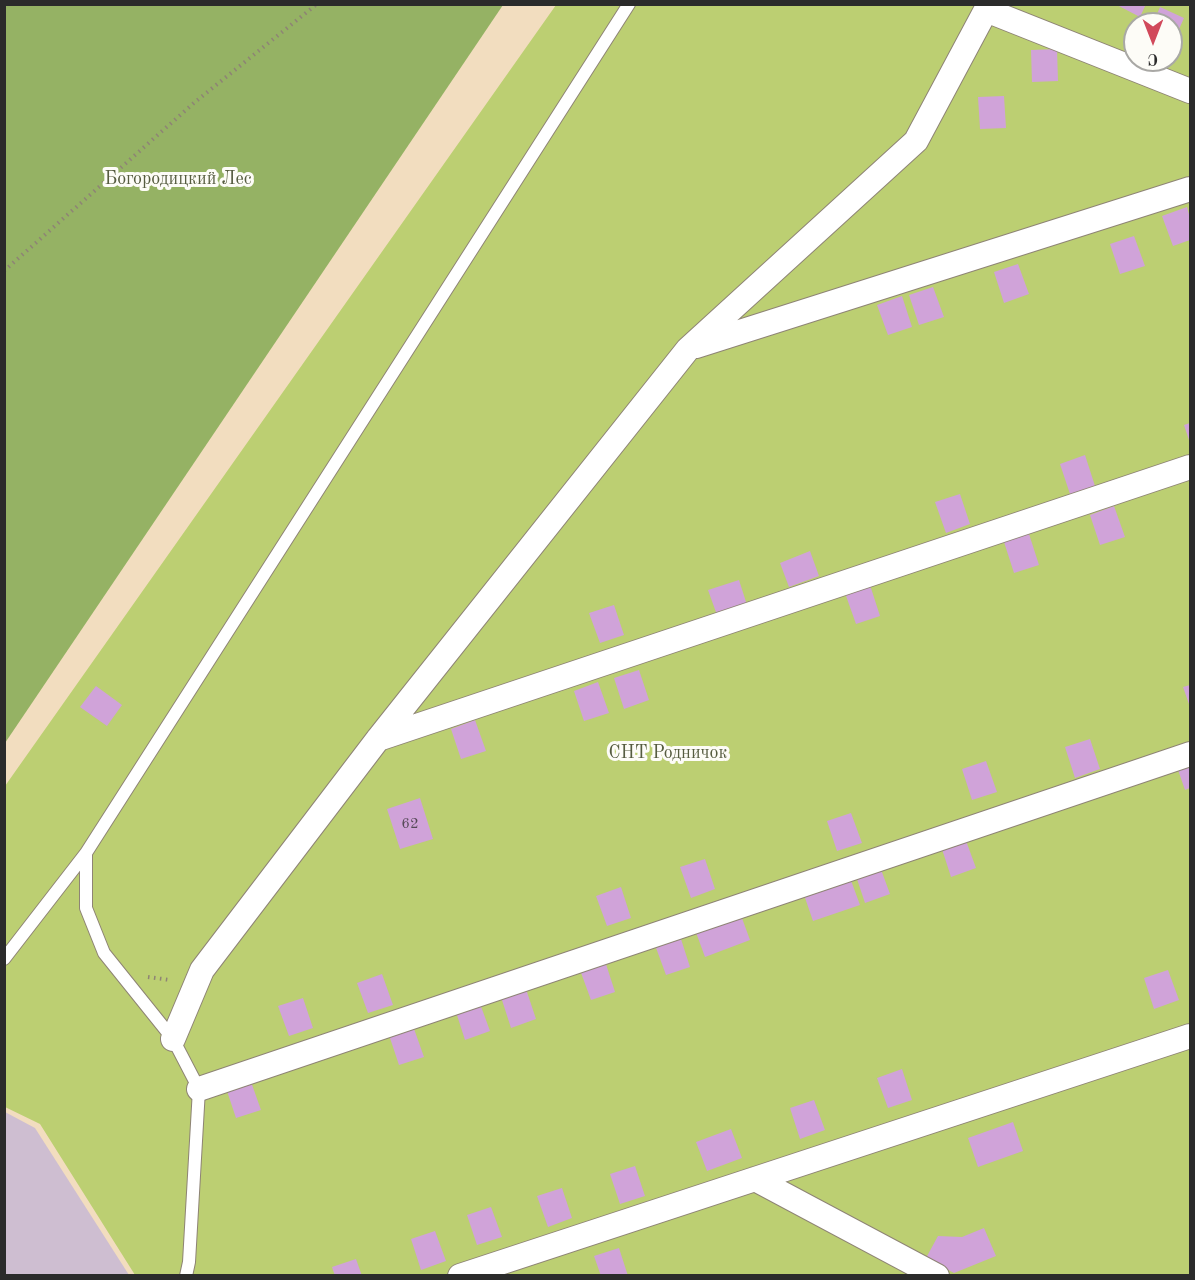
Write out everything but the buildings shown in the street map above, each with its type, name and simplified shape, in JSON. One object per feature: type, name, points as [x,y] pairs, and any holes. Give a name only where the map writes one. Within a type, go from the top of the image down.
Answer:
[{"type":"street","points":[[173,1039],[202,970],[378,739],[688,349],[916,141],[986,10],[1191,91]]},
{"type":"street","points":[[688,349],[1191,189]]},
{"type":"street","points":[[378,739],[1191,467]]},
{"type":"street","points":[[199,1089],[1191,754]]},
{"type":"street","points":[[460,1275],[1191,1036]]},
{"type":"street","points":[[755,1179],[937,1275]]},
{"type":"lane","points":[[4,959],[86,853],[629,4]]},
{"type":"lane","points":[[86,853],[86,908],[104,953],[173,1039],[199,1089],[189,1262],[186,1275]]},
{"type":"path","points":[[4,271],[195,102],[317,4]]},
{"type":"path","points":[[104,953],[137,975],[170,980],[202,970]]},
{"type":"shaded area","points":[[5,1112],[35,1128],[129,1275],[5,1275]]},
{"type":"green space","name":"Богородицкий Лес","points":[[4,5],[503,5],[5,743]]},
{"type":"green space","name":"СНТ Родничок","points":[[556,5],[1190,5],[1190,1275],[135,1275],[40,1124],[5,1107],[5,786]]}]
